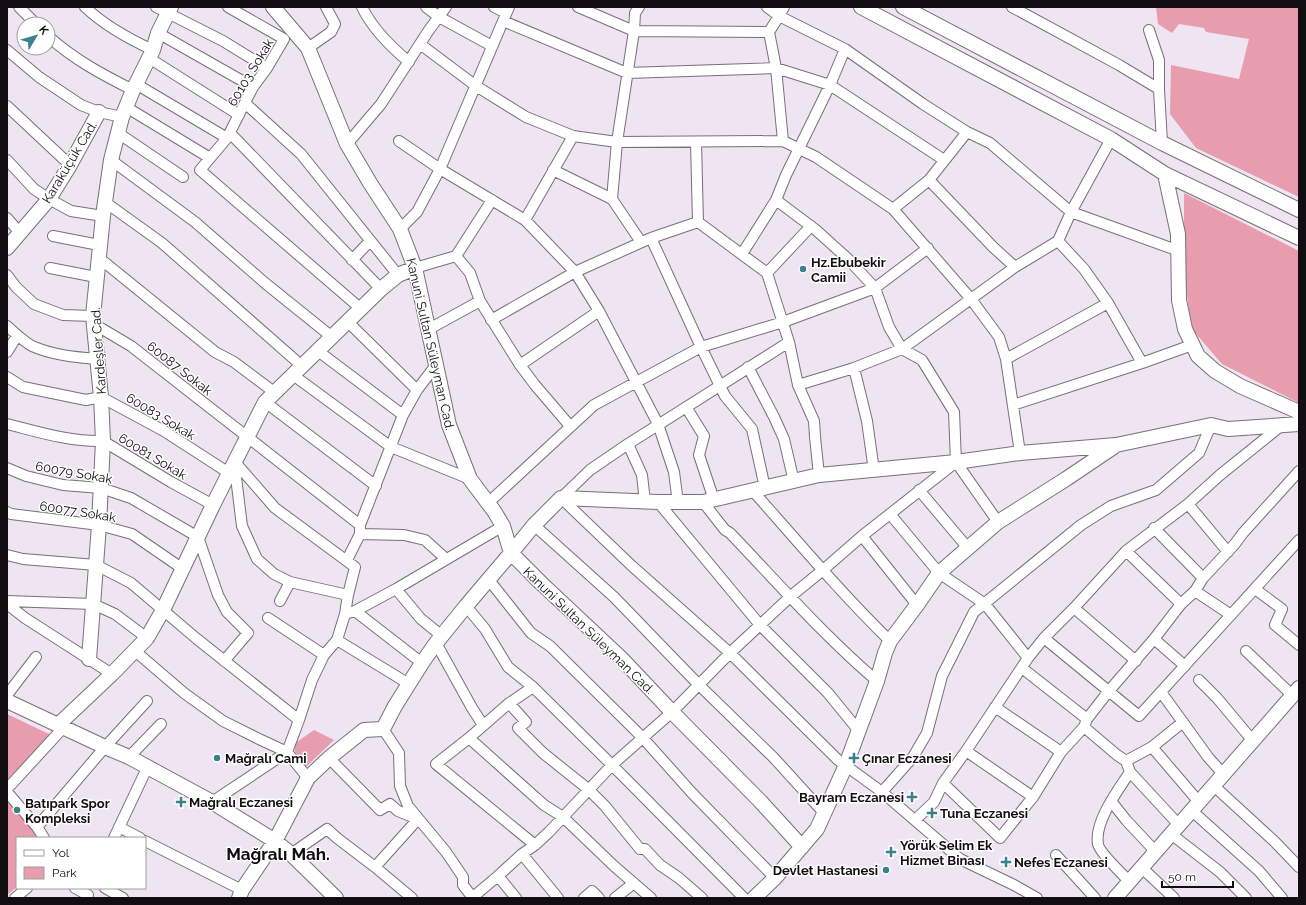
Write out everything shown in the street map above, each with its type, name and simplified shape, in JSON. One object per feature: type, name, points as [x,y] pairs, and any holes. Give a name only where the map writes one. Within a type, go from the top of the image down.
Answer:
[{"type":"street","points":[[19,7],[28,16]]},
{"type":"street","points":[[85,7],[97,18],[135,42],[239,115]]},
{"type":"street","name":"60103 Sokak","points":[[228,7],[288,34],[267,68],[253,87],[229,136],[200,170],[360,308]]},
{"type":"street","name":"Kanuni Sultan Süleyman Cad.","points":[[273,7],[288,34],[308,48],[348,144],[370,183],[400,229],[415,268],[449,426],[470,479],[503,526],[511,553],[622,659],[760,801],[802,847]]},
{"type":"street","points":[[308,48],[331,32],[335,24],[326,7]]},
{"type":"street","points":[[362,7],[367,17],[386,40],[409,62]]},
{"type":"street","points":[[426,7],[439,17],[492,46]]},
{"type":"street","points":[[348,144],[381,104],[446,7]]},
{"type":"street","points":[[494,7],[627,73],[776,68],[830,85],[944,160]]},
{"type":"street","points":[[578,7],[634,31],[769,32]]},
{"type":"street","points":[[612,199],[617,142],[634,31],[635,13],[639,7]]},
{"type":"street","points":[[766,7],[782,12],[845,50],[966,132],[990,144],[1071,212],[1178,251]]},
{"type":"street","points":[[861,7],[1111,139],[1165,174],[1299,238]]},
{"type":"street","points":[[903,7],[1162,143],[1299,210]]},
{"type":"street","points":[[1012,7],[1119,64],[1160,89]]},
{"type":"street","points":[[165,9],[223,41],[267,68]]},
{"type":"street","name":"Kardeşler Cad.","points":[[89,659],[99,525],[103,441],[101,397],[94,320],[96,276],[111,160],[124,112],[151,54],[165,9]]},
{"type":"street","points":[[782,12],[769,32],[776,68],[783,141]]},
{"type":"street","points":[[400,229],[417,212],[440,169],[506,14]]},
{"type":"street","points":[[1149,30],[1159,60],[1162,143]]},
{"type":"street","points":[[158,33],[253,87]]},
{"type":"street","points":[[56,44],[79,61],[135,87],[229,136],[381,289]]},
{"type":"street","points":[[420,44],[476,86],[526,117],[573,136],[617,142],[783,141],[816,157],[893,209],[971,299],[999,337],[1006,359],[1020,453]]},
{"type":"street","points":[[7,50],[39,78],[81,105],[99,112],[124,112],[210,158]]},
{"type":"street","points":[[742,254],[776,200],[786,175],[830,85],[845,50]]},
{"type":"street","points":[[244,103],[301,154],[398,275]]},
{"type":"street","points":[[7,106],[70,165]]},
{"type":"street","name":"Karaküçük Cad.","points":[[7,248],[21,234],[49,199],[70,165],[99,112]]},
{"type":"street","points":[[893,209],[929,180],[966,132]]},
{"type":"street","points":[[118,133],[183,177]]},
{"type":"street","points":[[525,220],[573,136]]},
{"type":"street","points":[[798,385],[854,368],[902,349],[1015,267],[1058,241],[1071,212],[1111,139]]},
{"type":"street","points":[[399,141],[440,169],[525,220],[575,272],[599,311],[658,424],[674,472],[678,503]]},
{"type":"street","points":[[696,142],[698,222]]},
{"type":"street","points":[[7,160],[34,189],[71,211],[104,209],[162,242],[298,371],[391,447],[470,479]]},
{"type":"street","points":[[111,160],[196,222],[265,283],[332,337]]},
{"type":"street","points":[[553,170],[612,199],[646,240],[725,396],[752,429],[759,490],[824,570],[890,641]]},
{"type":"street","points":[[1165,174],[1178,234],[1179,300],[1185,329],[1198,356],[1215,371],[1240,386],[1299,412]]},
{"type":"street","points":[[929,180],[993,247],[1015,267]]},
{"type":"street","points":[[7,789],[61,727],[147,638],[164,610],[232,467],[270,398],[360,308],[398,275],[415,268],[456,256],[492,200]]},
{"type":"street","points":[[776,200],[810,226],[848,259],[875,288],[889,327],[902,349],[922,360],[954,412],[956,462],[998,522]]},
{"type":"street","points":[[7,218],[21,234]]},
{"type":"street","points":[[491,320],[575,272],[646,240],[698,222]]},
{"type":"street","points":[[698,222],[767,273],[783,322],[798,385],[814,421],[819,475]]},
{"type":"street","points":[[767,273],[810,226]]},
{"type":"street","points":[[53,236],[99,251],[215,352],[234,362],[270,398],[376,486]]},
{"type":"street","points":[[352,260],[370,241]]},
{"type":"street","points":[[1058,241],[1084,268],[1108,303],[1142,363]]},
{"type":"street","points":[[488,503],[594,405],[701,347],[783,322],[875,288],[928,248]]},
{"type":"street","points":[[456,256],[470,273],[480,301],[520,365],[570,426]]},
{"type":"street","points":[[50,268],[96,276]]},
{"type":"street","name":"60087 Sokak","points":[[7,275],[16,287],[34,304],[63,315],[94,320],[131,346],[248,436],[360,529]]},
{"type":"street","points":[[429,329],[480,301]]},
{"type":"street","points":[[1006,359],[1108,303]]},
{"type":"street","points":[[520,365],[599,311]]},
{"type":"street","points":[[347,321],[417,390]]},
{"type":"street","points":[[7,326],[17,336],[32,346],[63,355],[97,360]]},
{"type":"street","points":[[7,352],[17,336]]},
{"type":"street","points":[[383,729],[422,663],[466,606],[534,525],[590,470],[658,424],[788,342]]},
{"type":"street","points":[[1013,405],[1192,345]]},
{"type":"street","points":[[318,351],[403,415]]},
{"type":"street","points":[[212,802],[287,752],[312,680],[324,655],[337,640],[350,613],[348,594],[355,567],[347,560],[403,415],[417,390],[436,365]]},
{"type":"street","points":[[748,367],[784,439],[794,482]]},
{"type":"street","points":[[854,368],[868,421],[874,470]]},
{"type":"street","points":[[7,377],[23,387],[86,400],[101,397]]},
{"type":"street","name":"60083 Sokak","points":[[101,397],[232,467],[275,508],[347,560]]},
{"type":"street","points":[[686,407],[704,436],[700,455],[708,501],[725,530],[730,533],[849,658],[877,681]]},
{"type":"street","name":"60081 Sokak","points":[[7,424],[61,438],[92,442],[103,441],[213,505]]},
{"type":"street","points":[[561,498],[678,503],[708,501],[819,475],[956,462],[1020,453],[1116,446],[1211,425],[1228,429],[1299,424]]},
{"type":"street","points":[[882,792],[913,757],[927,733],[942,676],[974,612],[1081,525],[1111,506],[1156,490],[1199,452],[1211,425]]},
{"type":"street","points":[[915,820],[934,802],[943,784],[1028,658],[1044,638],[1074,608],[1126,550],[1188,504],[1220,475],[1282,425]]},
{"type":"street","points":[[628,444],[642,475],[651,502],[760,625],[828,692],[859,730]]},
{"type":"street","points":[[754,898],[775,878],[817,829],[846,765],[890,641],[918,605],[938,573],[998,522],[1116,446]]},
{"type":"street","points":[[383,729],[399,753],[400,786],[408,806],[446,852],[463,877],[463,885],[473,898],[522,854],[535,845],[612,765],[672,712],[730,653],[791,596],[824,570],[862,536],[956,462]]},
{"type":"street","points":[[232,467],[242,526],[257,559],[274,574],[290,582],[348,594]]},
{"type":"street","name":"60079 Sokak","points":[[7,468],[26,476],[63,485],[101,488],[131,498],[198,537]]},
{"type":"street","points":[[943,784],[1000,838],[1033,797],[1061,752],[1108,692],[1136,661],[1181,604],[1195,591],[1203,578],[1228,552],[1243,533],[1299,471]]},
{"type":"street","points":[[919,490],[967,547]]},
{"type":"street","points":[[561,498],[632,566],[730,653],[838,760],[882,792],[960,859],[1038,898]]},
{"type":"street","points":[[1188,504],[1228,552]]},
{"type":"street","name":"60077 Sokak","points":[[7,512],[11,514],[99,525],[132,534],[183,569]]},
{"type":"street","points":[[890,514],[938,573],[985,604],[1028,658]]},
{"type":"street","points":[[534,525],[614,597],[698,685],[774,758],[824,813]]},
{"type":"street","points":[[350,613],[396,589],[503,526]]},
{"type":"street","points":[[1154,528],[1203,578]]},
{"type":"street","points":[[360,529],[404,535],[424,540],[446,559]]},
{"type":"street","points":[[862,536],[918,605]]},
{"type":"street","points":[[198,537],[218,595],[227,612],[248,633],[224,661]]},
{"type":"street","points":[[1044,638],[1139,716],[1299,540]]},
{"type":"street","points":[[1126,550],[1181,604]]},
{"type":"street","points":[[7,555],[23,559],[96,565],[131,583],[224,661],[299,720]]},
{"type":"street","points":[[489,580],[531,632],[550,646],[642,737],[692,793],[775,878]]},
{"type":"street","points":[[280,601],[290,582]]},
{"type":"street","points":[[396,589],[439,640],[460,688],[483,725]]},
{"type":"street","points":[[1255,589],[1282,609],[1275,625],[1299,645]]},
{"type":"street","points":[[1195,591],[1231,615]]},
{"type":"street","points":[[7,601],[93,604],[115,614],[147,638]]},
{"type":"street","points":[[7,604],[112,674]]},
{"type":"street","points":[[466,606],[485,629],[508,667],[533,687],[744,898]]},
{"type":"street","points":[[1074,608],[1136,661]]},
{"type":"street","points":[[350,613],[422,663]]},
{"type":"street","points":[[268,618],[324,655]]},
{"type":"street","points":[[1154,639],[1185,666]]},
{"type":"street","points":[[337,640],[409,684]]},
{"type":"street","points":[[135,651],[184,693],[223,721],[259,740],[287,752],[308,778]]},
{"type":"street","points":[[1115,898],[1296,692],[1246,651]]},
{"type":"street","points":[[7,695],[36,657]]},
{"type":"street","points":[[1022,668],[1085,723],[1117,756],[1126,761],[1130,772],[1175,830],[1246,898]]},
{"type":"street","points":[[1199,680],[1217,698],[1253,740]]},
{"type":"street","points":[[533,687],[509,703],[470,738],[436,764],[535,845]]},
{"type":"street","points":[[1161,692],[1208,757],[1224,775]]},
{"type":"street","points":[[37,827],[147,700]]},
{"type":"street","points":[[7,701],[148,766],[212,802],[275,841],[292,854],[336,898]]},
{"type":"street","points":[[509,703],[526,722],[518,728],[543,753],[588,789],[605,806],[640,849],[645,849],[660,865],[679,878],[702,898]]},
{"type":"street","points":[[995,707],[1061,752]]},
{"type":"street","points":[[1126,761],[1152,747],[1183,722]]},
{"type":"street","points":[[129,757],[161,724]]},
{"type":"street","points":[[146,842],[240,894],[275,841],[308,778],[364,730],[383,729]]},
{"type":"street","points":[[470,738],[544,805],[563,817],[652,898]]},
{"type":"street","points":[[1152,747],[1195,806],[1259,871],[1282,898]]},
{"type":"street","points":[[966,751],[1033,797]]},
{"type":"street","points":[[330,758],[380,810],[390,804],[398,811],[418,819]]},
{"type":"street","points":[[114,837],[148,766]]},
{"type":"street","points":[[1130,772],[1111,801],[1098,828],[1098,845],[1111,862],[1130,882]]},
{"type":"street","points":[[1214,786],[1274,841],[1299,867]]},
{"type":"street","points":[[7,792],[37,827],[43,837]]},
{"type":"street","points":[[1111,801],[1126,820],[1156,851]]},
{"type":"street","points":[[375,867],[418,819]]},
{"type":"street","points":[[119,827],[138,837]]},
{"type":"street","points":[[292,854],[327,829],[412,898]]},
{"type":"street","points":[[522,854],[558,898]]},
{"type":"street","points":[[1056,855],[1095,898]]},
{"type":"street","points":[[1142,868],[1174,898]]},
{"type":"street","points":[[498,876],[516,898]]},
{"type":"street","points":[[615,898],[634,883]]},
{"type":"street","points":[[15,898],[26,889]]},
{"type":"street","points":[[77,889],[88,894]]},
{"type":"street","points":[[107,889],[124,898]]},
{"type":"street","points":[[584,898],[592,891],[599,898]]},
{"type":"green space","points":[[1156,7],[1299,7],[1299,197],[1196,148],[1170,114],[1171,65],[1239,79],[1249,39],[1206,32],[1204,28],[1179,24],[1172,33],[1158,24]]},
{"type":"green space","points":[[1184,193],[1299,251],[1299,403],[1222,364],[1191,328],[1184,269]]},
{"type":"green space","name":"Batıpark Spor Kompleksi","points":[[7,714],[51,735],[7,780]]},
{"type":"green space","points":[[314,730],[334,740],[307,766],[303,766],[296,756],[294,744]]},
{"type":"green space","name":"Batıpark Spor Kompleksi","points":[[7,781],[45,837],[16,837],[16,888],[7,895]]},
{"type":"place","name":"Hz.Ebubekir Camii","points":[[803,269]]},
{"type":"place","name":"Mağralı Cami","points":[[217,758]]},
{"type":"place","name":"Çınar Eczanesi","points":[[854,758]]},
{"type":"place","name":"Bayram Eczanesi","points":[[912,797]]},
{"type":"place","name":"Mağralı Eczanesi","points":[[181,802]]},
{"type":"place","name":"Batıpark Spor Kompleksi","points":[[17,810]]},
{"type":"place","name":"Tuna Eczanesi","points":[[932,813]]},
{"type":"place","name":"Yörük Selim Ek Hizmet Binası","points":[[891,852]]},
{"type":"place","name":"Nefes Eczanesi","points":[[1006,862]]},
{"type":"place","name":"Devlet Hastanesi","points":[[886,870]]},
{"type":"district","name":"Mağralı Mah.","points":[[278,854]]}]
